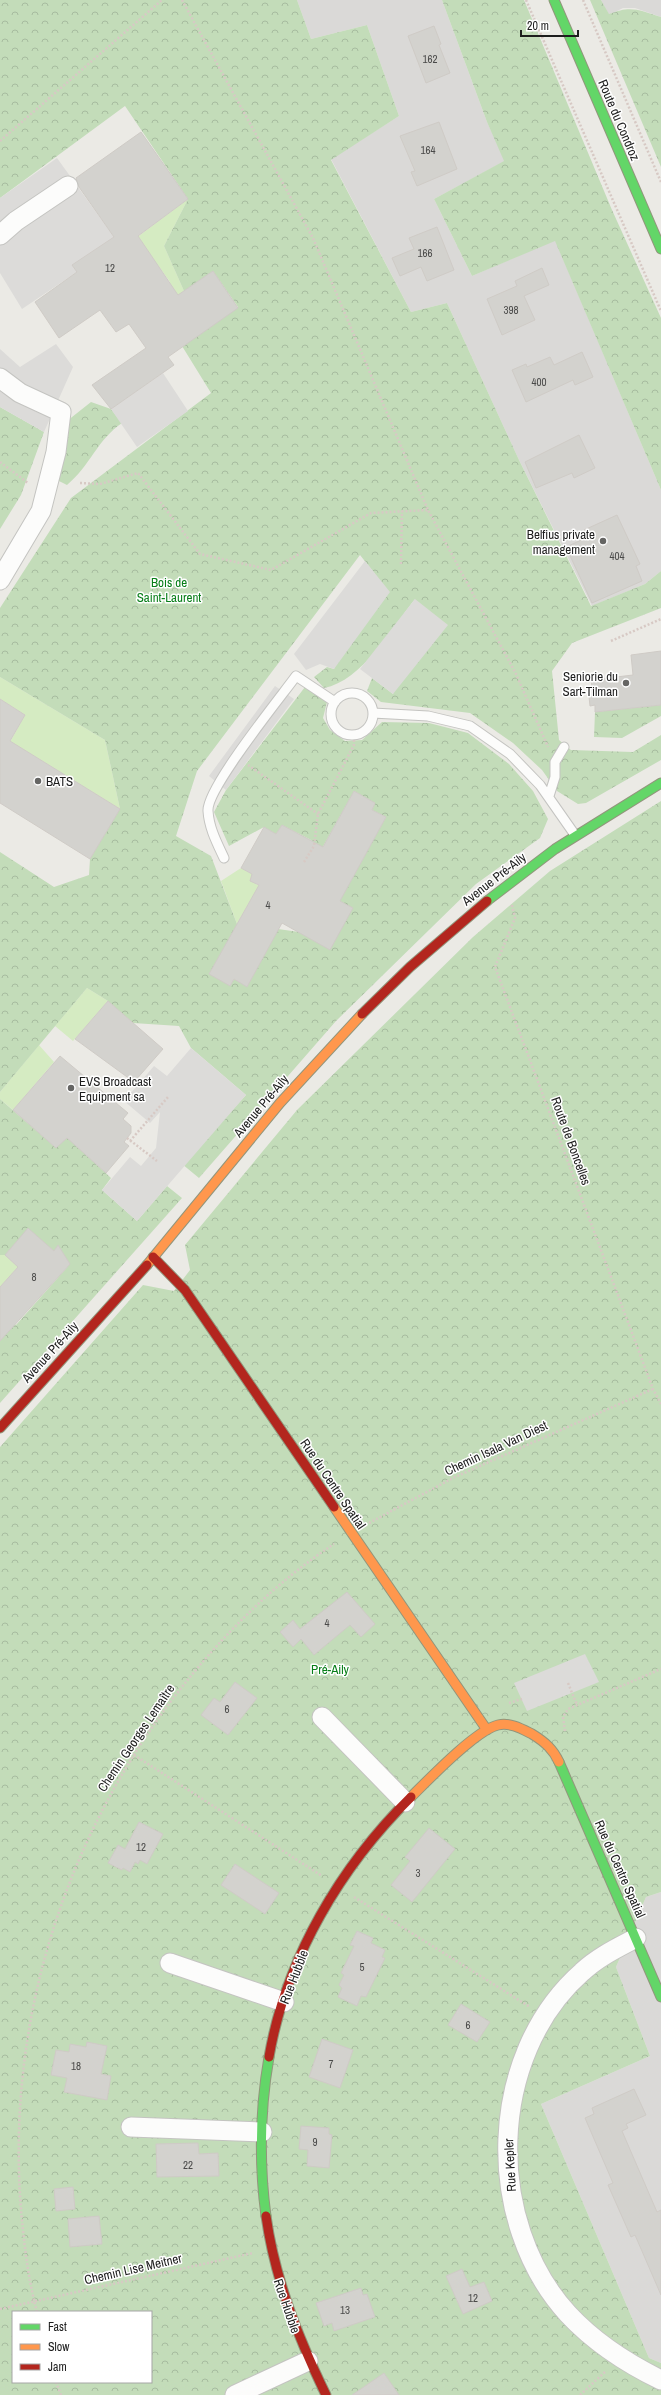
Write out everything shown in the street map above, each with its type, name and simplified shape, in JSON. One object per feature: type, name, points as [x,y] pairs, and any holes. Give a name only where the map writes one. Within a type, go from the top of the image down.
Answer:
[{"type":"street","name":"Route du Condroz","points":[[554,0],[661,249]]},
{"type":"street","points":[[0,235],[16,221],[68,186]]},
{"type":"street","points":[[0,378],[20,393],[61,412],[56,452],[41,511],[0,580]]},
{"type":"street","name":"Avenue Pré-Aily","points":[[0,1428],[153,1257],[281,1101],[364,1011],[451,930],[507,883],[616,808],[661,783]]},
{"type":"street","name":"Rue du Centre Spatial","points":[[153,1257],[185,1290],[487,1730]]},
{"type":"street","points":[[322,1716],[405,1802]]},
{"type":"street","name":"Rue Hubble","points":[[326,2395],[308,2361],[286,2304],[270,2249],[262,2173],[262,2132],[267,2068],[284,2002],[308,1939],[321,1914],[370,1840],[405,1802],[433,1775],[487,1730],[504,1724],[546,1741],[554,1751]]},
{"type":"street","name":"Rue du Centre Spatial","points":[[554,1751],[661,1997]]},
{"type":"street","name":"Rue Kepler","points":[[636,1938],[599,1958],[581,1972],[545,2017],[533,2038],[517,2079],[510,2108],[508,2156],[512,2200],[518,2224],[539,2272],[568,2313],[586,2332],[620,2358],[661,2380]]},
{"type":"street","points":[[170,1963],[284,2002]]},
{"type":"street","points":[[131,2127],[262,2132]]},
{"type":"street","points":[[235,2395],[308,2361]]},
{"type":"lane","points":[[224,858],[212,831],[207,810],[219,782],[296,676],[335,702]]},
{"type":"lane","points":[[355,692],[366,698],[372,706],[373,714],[368,728],[354,735],[340,731],[335,727],[331,713],[335,702],[341,695],[355,692]]},
{"type":"lane","points":[[373,714],[428,716],[470,726],[510,754],[549,796],[575,836]]},
{"type":"lane","points":[[549,796],[555,777],[555,762],[564,747]]},
{"type":"path","points":[[0,141],[162,0]]},
{"type":"path","points":[[182,0],[312,238],[428,510],[516,674],[555,762]]},
{"type":"path","points":[[526,0],[661,311]]},
{"type":"path","points":[[583,0],[661,182]]},
{"type":"path","points":[[0,462],[45,496]]},
{"type":"path","points":[[80,483],[100,484],[138,473],[200,554],[270,570],[371,513],[428,510]]},
{"type":"path","points":[[401,564],[402,511]]},
{"type":"path","points":[[611,641],[661,619]]},
{"type":"path","points":[[304,862],[314,846],[318,814],[354,745],[354,735]]},
{"type":"path","points":[[237,757],[318,814]]},
{"type":"path","name":"Route de Boncelles","points":[[507,883],[515,918],[495,967],[653,1389],[661,1404]]},
{"type":"path","points":[[130,1141],[168,1097]]},
{"type":"path","points":[[127,1138],[157,1161]]},
{"type":"path","name":"Chemin Isala Van Diest","points":[[351,1533],[453,1478],[653,1389]]},
{"type":"path","name":"Chemin Georges Lemaître","points":[[37,2311],[34,2302],[20,2191],[18,2144],[24,2066],[33,2006],[44,1955],[80,1855],[103,1807],[123,1772],[162,1712],[212,1651],[231,1630],[283,1582],[314,1558],[351,1533]]},
{"type":"path","points":[[568,1682],[577,1705],[661,1669]]},
{"type":"path","name":"Chemin Lise Meitner","points":[[0,2309],[270,2249]]},
{"type":"path","points":[[580,2395],[620,2358]]},
{"type":"path","points":[[56,2383],[61,2395]]},
{"type":"shaded area","points":[[297,0],[442,0],[487,122],[505,161],[434,199],[472,276],[555,240],[661,490],[661,571],[645,584],[592,606],[519,460],[447,303],[411,312],[331,159],[399,116],[367,25],[311,39]]},
{"type":"shaded area","points":[[601,0],[661,0],[661,17],[635,8],[623,8],[609,15]]},
{"type":"shaded area","points":[[57,158],[114,237],[72,265],[77,272],[22,309],[0,273],[0,198]]},
{"type":"shaded area","points":[[56,344],[73,367],[44,432],[0,407],[0,349],[20,367]]},
{"type":"shaded area","points":[[163,373],[188,411],[137,447],[111,409]]},
{"type":"shaded area","points":[[365,561],[390,592],[334,669],[320,664],[306,670],[294,654]]},
{"type":"shaded area","points":[[415,599],[448,625],[393,694],[360,669]]},
{"type":"shaded area","points":[[275,686],[294,699],[226,790],[209,776]]},
{"type":"shaded area","points":[[191,1048],[246,1095],[137,1221],[102,1190],[130,1157],[141,1166],[156,1148],[160,1112],[150,1123],[124,1101],[154,1066],[167,1076]]},
{"type":"shaded area","points":[[585,1654],[599,1682],[527,1711],[514,1683]]},
{"type":"shaded area","points":[[661,1892],[661,2363],[649,2358],[541,2104],[650,2056],[616,1967],[646,1897]]},
{"type":"green space","name":"Bois de Saint-Laurent","points":[[0,0],[297,0],[311,39],[367,25],[399,116],[331,160],[411,312],[447,303],[519,460],[591,606],[645,584],[661,571],[661,608],[572,643],[552,671],[559,740],[571,750],[633,752],[661,735],[661,760],[586,803],[578,804],[557,791],[542,770],[513,743],[470,713],[381,702],[367,691],[372,678],[393,694],[415,599],[375,652],[351,675],[338,683],[324,688],[314,677],[327,667],[334,669],[375,574],[360,555],[197,771],[176,836],[211,856],[237,924],[230,986],[234,979],[247,986],[278,929],[299,932],[333,897],[348,886],[386,817],[372,810],[375,803],[354,791],[321,850],[311,840],[282,825],[276,834],[264,827],[229,846],[214,812],[226,790],[305,687],[327,702],[323,718],[330,730],[345,741],[362,740],[382,722],[429,723],[468,733],[509,764],[533,791],[548,819],[540,838],[476,884],[336,1021],[199,1178],[182,1164],[246,1095],[191,1048],[179,1026],[133,1023],[108,1001],[87,988],[0,1092],[0,852],[54,887],[89,875],[90,859],[120,809],[105,740],[0,677],[0,608],[71,498],[211,393],[182,346],[238,307],[213,271],[184,291],[164,246],[188,199],[125,106],[0,198]]},
{"type":"green space","points":[[442,0],[524,0],[612,210],[661,318],[661,490],[555,241],[472,276],[434,199],[504,161],[487,122]]},
{"type":"green space","points":[[590,0],[601,0],[609,14],[629,9],[661,17],[661,167]]},
{"type":"green space","points":[[188,199],[164,246],[184,291],[165,305],[156,292],[170,282],[147,250],[128,244]]},
{"type":"green space","points":[[91,402],[111,409],[122,423],[106,437],[82,470],[67,485],[57,480],[67,421]]},
{"type":"green space","points":[[0,407],[44,432],[21,495],[0,529]]},
{"type":"green space","points":[[0,677],[105,740],[120,809],[26,751],[5,751],[25,715],[0,699]]},
{"type":"green space","points":[[661,705],[661,716],[622,738],[594,737],[595,712]]},
{"type":"green space","name":"Pré-Aily","points":[[661,801],[661,1892],[646,1897],[616,1967],[650,2056],[541,2104],[649,2358],[661,2363],[661,2395],[0,2395],[0,1447],[143,1285],[174,1291],[190,1270],[185,1245],[297,1110],[473,937],[550,871]]},
{"type":"green space","points":[[241,868],[252,874],[251,881],[265,889],[254,894],[237,924],[221,881]]},
{"type":"green space","points":[[87,988],[108,1001],[73,1041],[55,1026]]},
{"type":"green space","points":[[39,1045],[54,1062],[13,1110],[0,1099],[0,1092]]},
{"type":"green space","points":[[0,1099],[56,1148],[69,1135],[82,1151],[111,1178],[102,1190],[137,1221],[167,1186],[182,1198],[0,1403],[0,1341],[8,1320],[16,1325],[70,1264],[58,1246],[54,1251],[28,1229],[5,1255],[0,1255]]},
{"type":"green space","points":[[0,1255],[5,1255],[18,1267],[0,1287]]},
{"type":"building","points":[[434,26],[441,44],[439,45],[450,73],[426,83],[408,36]]},
{"type":"building","points":[[439,122],[457,169],[417,186],[411,172],[415,171],[400,136]]},
{"type":"building","points":[[141,132],[188,199],[138,236],[178,295],[213,271],[238,308],[168,357],[174,365],[111,409],[92,385],[146,348],[129,324],[116,332],[100,310],[59,338],[35,302],[77,272],[72,265],[114,237],[79,187],[76,178]]},
{"type":"building","points":[[437,227],[454,270],[427,281],[421,267],[400,276],[392,258],[414,249],[409,238]]},
{"type":"building","points":[[542,268],[549,285],[524,296],[535,320],[502,335],[487,299],[517,286],[515,281]]},
{"type":"building","points":[[582,352],[593,377],[575,385],[573,380],[526,402],[512,370],[526,364],[527,367],[550,357],[554,365]]},
{"type":"building","points":[[579,435],[595,468],[574,478],[572,473],[536,488],[525,462]]},
{"type":"building","points":[[617,515],[640,564],[636,566],[642,581],[592,603],[566,547],[588,537],[584,530]]},
{"type":"building","name":"Seniorie du Sart-Tilman","points":[[661,651],[661,705],[595,712],[595,705],[590,706],[588,687],[592,687],[591,680],[633,675],[631,655]]},
{"type":"building","name":"BATS","points":[[0,699],[25,715],[10,741],[120,809],[90,859],[0,803]]},
{"type":"building","points":[[354,791],[375,803],[372,810],[386,817],[340,901],[353,908],[330,950],[282,923],[247,987],[234,979],[230,986],[209,974],[259,885],[250,881],[252,874],[241,868],[264,827],[276,834],[282,825],[323,847]]},
{"type":"building","points":[[108,1001],[163,1049],[134,1082],[75,1039]]},
{"type":"building","points":[[60,1056],[128,1113],[123,1119],[131,1126],[131,1133],[124,1142],[129,1146],[106,1173],[67,1138],[56,1148],[13,1110]]},
{"type":"building","points":[[28,1228],[54,1251],[58,1245],[70,1264],[0,1341],[0,1287],[18,1267],[5,1255]]},
{"type":"building","points":[[347,1592],[375,1624],[361,1637],[350,1625],[314,1655],[301,1639],[293,1647],[280,1632],[293,1620],[300,1629]]},
{"type":"building","points":[[235,1682],[257,1698],[228,1735],[201,1715],[214,1698],[220,1702]]},
{"type":"building","points":[[139,1822],[163,1834],[147,1864],[140,1860],[138,1864],[135,1862],[130,1872],[108,1863],[118,1845],[125,1849]]},
{"type":"building","points":[[429,1828],[455,1849],[412,1902],[391,1885],[410,1861],[405,1857]]},
{"type":"building","points":[[235,1864],[279,1893],[265,1914],[221,1885]]},
{"type":"building","points":[[357,1931],[373,1938],[371,1943],[385,1950],[382,1957],[385,1958],[366,1997],[361,1996],[357,2006],[338,1997],[342,1988],[339,1985],[344,1975],[341,1973],[354,1946],[350,1945]]},
{"type":"building","points":[[461,2004],[490,2022],[477,2042],[448,2025]]},
{"type":"building","points":[[322,2039],[353,2050],[340,2088],[309,2077]]},
{"type":"building","points":[[87,2042],[107,2046],[101,2074],[111,2076],[107,2100],[64,2092],[67,2078],[51,2075],[56,2050],[69,2052],[70,2044],[86,2047]]},
{"type":"building","points":[[634,2089],[646,2115],[626,2124],[628,2128],[622,2131],[657,2212],[661,2210],[661,2295],[635,2235],[631,2237],[608,2185],[613,2183],[585,2118],[594,2114],[592,2108]]},
{"type":"building","points":[[301,2126],[329,2128],[329,2134],[332,2135],[329,2168],[307,2166],[308,2150],[299,2149]]},
{"type":"building","points":[[198,2143],[199,2154],[218,2153],[219,2176],[157,2177],[156,2144]]},
{"type":"building","points":[[73,2187],[75,2209],[56,2211],[54,2189]]},
{"type":"building","points":[[99,2216],[102,2244],[70,2247],[68,2219]]},
{"type":"building","points":[[462,2269],[470,2287],[484,2282],[492,2301],[463,2314],[446,2276]]},
{"type":"building","points":[[361,2288],[363,2295],[367,2294],[375,2317],[334,2331],[332,2323],[324,2326],[316,2303]]},
{"type":"building","points":[[384,2373],[399,2395],[352,2395]]},
{"type":"traffic: fast","points":[[554,0],[661,249]]},
{"type":"traffic: fast","points":[[487,901],[555,849],[661,783]]},
{"type":"traffic: fast","points":[[559,1762],[661,1997]]},
{"type":"traffic: fast","points":[[266,2216],[262,2176],[262,2116],[269,2057]]},
{"type":"traffic: slow","points":[[147,1265],[280,1103],[362,1014]]},
{"type":"traffic: slow","points":[[334,1507],[487,1730]]},
{"type":"traffic: slow","points":[[411,1797],[466,1745],[489,1729],[502,1724],[511,1725],[532,1734],[548,1746],[559,1762]]},
{"type":"traffic: jam","points":[[362,1014],[410,967],[487,901]]},
{"type":"traffic: jam","points":[[153,1257],[185,1290],[334,1507]]},
{"type":"traffic: jam","points":[[0,1428],[147,1265]]},
{"type":"traffic: jam","points":[[269,2057],[277,2020],[289,1984],[303,1949],[320,1916],[340,1883],[362,1853],[385,1824],[411,1797]]},
{"type":"traffic: jam","points":[[266,2216],[275,2263],[289,2308],[306,2352],[326,2395]]},
{"type":"place","name":"Belfius private management","points":[[603,541]]},
{"type":"place","name":"Seniorie du Sart-Tilman","points":[[626,683]]},
{"type":"place","name":"BATS","points":[[38,781]]},
{"type":"place","name":"EVS Broadcast Equipment sa","points":[[71,1088]]}]
